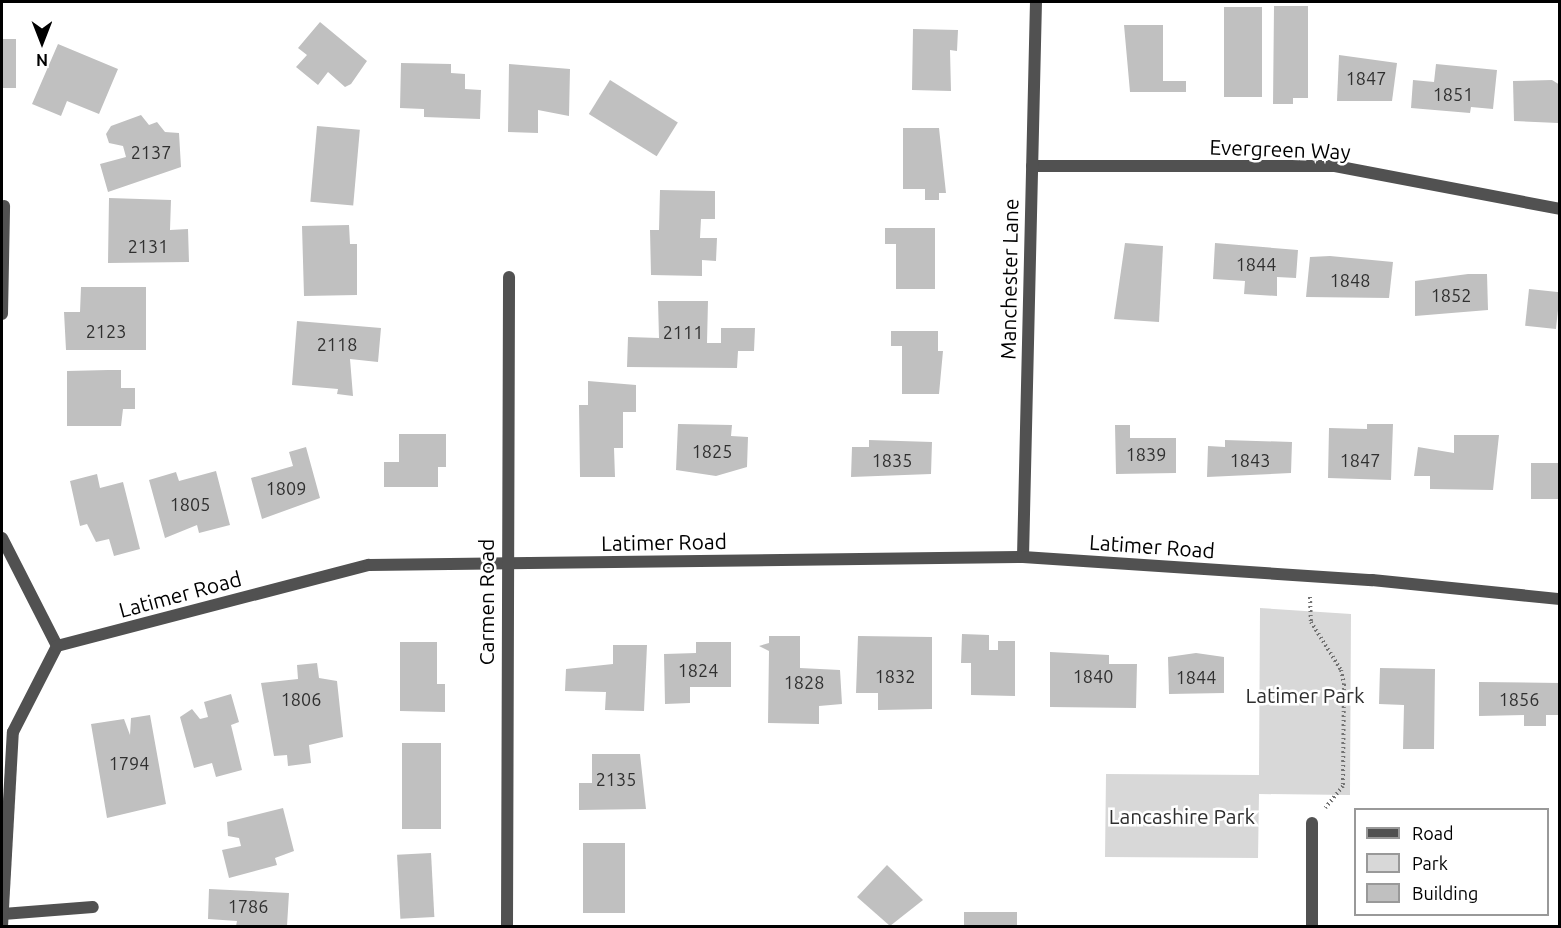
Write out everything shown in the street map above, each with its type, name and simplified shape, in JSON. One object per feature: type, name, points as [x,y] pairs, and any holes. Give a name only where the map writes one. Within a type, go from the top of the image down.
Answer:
[{"type":"street","name":"Manchester Lane","points":[[1023,557],[1036,2]]},
{"type":"street","name":"Evergreen Way","points":[[1032,166],[1335,166],[1560,209]]},
{"type":"street","points":[[2,314],[4,206]]},
{"type":"street","name":"Carmen Road","points":[[507,927],[506,563],[509,278]]},
{"type":"street","points":[[2,538],[57,646],[13,732],[2,927]]},
{"type":"street","name":"Latimer Road","points":[[57,646],[369,565],[1023,557],[1309,576],[1560,599]]},
{"type":"street","points":[[1312,823],[1312,927]]},
{"type":"street","points":[[3,914],[93,908]]},
{"type":"path","points":[[1309,576],[1311,622],[1341,670],[1344,684],[1343,786],[1312,823]]},
{"type":"green space","points":[[1260,608],[1351,614],[1350,795],[1259,794],[1258,858],[1105,857],[1106,774],[1259,775]]},
{"type":"building","points":[[1274,6],[1308,6],[1308,98],[1293,98],[1293,104],[1273,104]]},
{"type":"building","points":[[1224,7],[1262,7],[1262,97],[1224,97]]},
{"type":"building","points":[[320,22],[367,61],[351,84],[345,87],[328,72],[318,85],[296,67],[307,55],[298,48]]},
{"type":"building","points":[[1124,25],[1163,25],[1163,81],[1186,81],[1186,92],[1130,92]]},
{"type":"building","points":[[913,29],[958,30],[957,51],[950,50],[951,91],[912,90]]},
{"type":"building","points":[[2,39],[16,39],[16,88],[2,88]]},
{"type":"building","points":[[58,44],[118,69],[99,114],[67,101],[61,116],[32,104]]},
{"type":"building","points":[[1339,55],[1397,63],[1392,101],[1337,101]]},
{"type":"building","points":[[401,63],[451,64],[451,73],[465,74],[465,89],[481,90],[480,119],[424,117],[424,109],[400,108]]},
{"type":"building","points":[[509,64],[570,69],[569,116],[538,110],[538,133],[508,132]]},
{"type":"building","points":[[1436,64],[1497,70],[1493,109],[1471,107],[1470,113],[1411,108],[1413,80],[1434,82]]},
{"type":"building","points":[[610,80],[678,122],[657,156],[589,114]]},
{"type":"building","points":[[1552,80],[1560,85],[1558,123],[1514,121],[1513,81]]},
{"type":"building","points":[[141,115],[149,125],[157,122],[165,132],[179,133],[181,167],[108,192],[100,164],[126,157],[123,146],[109,143],[106,134],[111,126]]},
{"type":"building","points":[[317,126],[360,130],[353,205],[310,202]]},
{"type":"building","points":[[903,128],[939,128],[946,193],[939,193],[939,200],[925,200],[925,189],[903,189]]},
{"type":"building","points":[[660,190],[715,191],[715,219],[701,219],[700,238],[717,238],[716,261],[702,260],[702,276],[651,275],[650,230],[659,230]]},
{"type":"building","points":[[109,198],[171,200],[170,230],[188,229],[189,262],[108,263]]},
{"type":"building","points":[[349,225],[350,244],[357,244],[357,295],[304,296],[302,226]]},
{"type":"building","points":[[885,228],[935,228],[935,289],[896,289],[896,244],[885,244]]},
{"type":"building","points":[[1125,243],[1163,246],[1159,322],[1114,319]]},
{"type":"building","points":[[1215,243],[1298,250],[1296,278],[1277,277],[1277,296],[1244,294],[1245,281],[1213,279]]},
{"type":"building","points":[[1330,256],[1393,262],[1389,298],[1306,297],[1310,257]]},
{"type":"building","points":[[1468,274],[1487,274],[1488,310],[1415,316],[1415,281]]},
{"type":"building","points":[[81,287],[146,287],[146,350],[66,350],[64,312],[80,312]]},
{"type":"building","points":[[1529,289],[1560,292],[1556,329],[1525,326]]},
{"type":"building","points":[[658,301],[708,301],[707,343],[721,343],[721,328],[755,328],[754,351],[738,351],[737,368],[627,367],[628,337],[659,338]]},
{"type":"building","points":[[297,321],[381,328],[378,362],[350,359],[353,396],[337,394],[338,389],[292,385]]},
{"type":"building","points":[[891,331],[938,331],[938,351],[943,351],[939,394],[902,394],[902,346],[891,346]]},
{"type":"building","points":[[121,370],[121,388],[135,388],[135,409],[123,409],[121,426],[67,426],[67,371]]},
{"type":"building","points":[[588,381],[636,385],[636,412],[623,412],[623,448],[614,448],[615,477],[580,477],[579,405],[588,405]]},
{"type":"building","points":[[678,424],[732,425],[731,436],[748,437],[747,467],[716,476],[676,470]]},
{"type":"building","points":[[1367,424],[1393,424],[1391,480],[1328,478],[1329,428],[1367,429]]},
{"type":"building","points":[[1115,425],[1130,425],[1130,438],[1176,438],[1176,473],[1116,474]]},
{"type":"building","points":[[399,434],[446,434],[446,467],[438,467],[438,487],[384,487],[384,462],[399,462]]},
{"type":"building","points":[[1454,435],[1499,435],[1493,490],[1430,489],[1430,476],[1414,476],[1418,447],[1454,453]]},
{"type":"building","points":[[869,440],[932,442],[931,474],[851,477],[852,447],[869,447]]},
{"type":"building","points":[[1225,440],[1292,442],[1291,473],[1207,477],[1208,446],[1225,447]]},
{"type":"building","points":[[306,447],[320,498],[262,519],[251,478],[293,466],[289,452]]},
{"type":"building","points":[[1531,463],[1560,463],[1560,499],[1531,499]]},
{"type":"building","points":[[216,471],[230,525],[199,533],[197,525],[165,538],[149,480],[176,472],[179,481]]},
{"type":"building","points":[[97,474],[100,488],[123,482],[140,549],[114,556],[109,539],[96,542],[87,524],[80,526],[70,481]]},
{"type":"building","points":[[962,634],[989,635],[989,650],[998,650],[998,641],[1015,641],[1015,696],[971,695],[971,663],[961,663]]},
{"type":"building","points":[[769,636],[800,636],[800,668],[840,670],[842,704],[819,706],[819,724],[768,723],[769,651],[759,646],[769,643]]},
{"type":"building","points":[[858,636],[932,637],[932,709],[878,710],[878,693],[856,693]]},
{"type":"building","points":[[400,642],[437,642],[437,684],[445,684],[445,712],[400,711]]},
{"type":"building","points":[[696,642],[731,642],[731,687],[690,687],[690,703],[665,704],[664,654],[696,653]]},
{"type":"building","points":[[613,645],[647,645],[644,711],[605,710],[606,692],[565,691],[566,669],[613,664]]},
{"type":"building","points":[[1050,652],[1109,655],[1109,664],[1137,664],[1136,708],[1050,707]]},
{"type":"building","points":[[1196,653],[1224,657],[1224,693],[1169,694],[1168,657]]},
{"type":"building","points":[[317,663],[319,678],[337,681],[343,737],[309,745],[311,763],[288,766],[287,755],[274,756],[261,683],[298,679],[297,665]]},
{"type":"building","points":[[1380,668],[1435,669],[1434,749],[1403,749],[1404,705],[1379,704]]},
{"type":"building","points":[[1479,682],[1560,683],[1560,715],[1546,715],[1546,726],[1524,726],[1524,715],[1479,716]]},
{"type":"building","points":[[231,694],[239,722],[231,725],[242,770],[216,777],[212,763],[194,768],[180,717],[192,709],[200,719],[208,717],[204,702]]},
{"type":"building","points":[[150,715],[166,804],[107,818],[91,724],[124,719],[130,735],[131,718]]},
{"type":"building","points":[[402,743],[441,743],[441,829],[402,829]]},
{"type":"building","points":[[592,754],[640,754],[646,809],[579,810],[579,783],[592,783]]},
{"type":"building","points":[[283,808],[294,851],[275,858],[277,865],[229,878],[222,850],[241,846],[239,838],[228,836],[227,822]]},
{"type":"building","points":[[583,843],[625,843],[625,913],[583,913]]},
{"type":"building","points":[[431,853],[434,917],[400,919],[397,855]]},
{"type":"building","points":[[887,865],[923,900],[890,926],[857,897]]},
{"type":"building","points":[[209,889],[289,893],[287,926],[236,926],[237,921],[208,919]]},
{"type":"building","points":[[964,912],[1017,912],[1017,926],[964,926]]},
{"type":"park label","name":"Latimer Park","points":[[1305,695]]},
{"type":"park label","name":"Lancashire Park","points":[[1182,816]]}]
